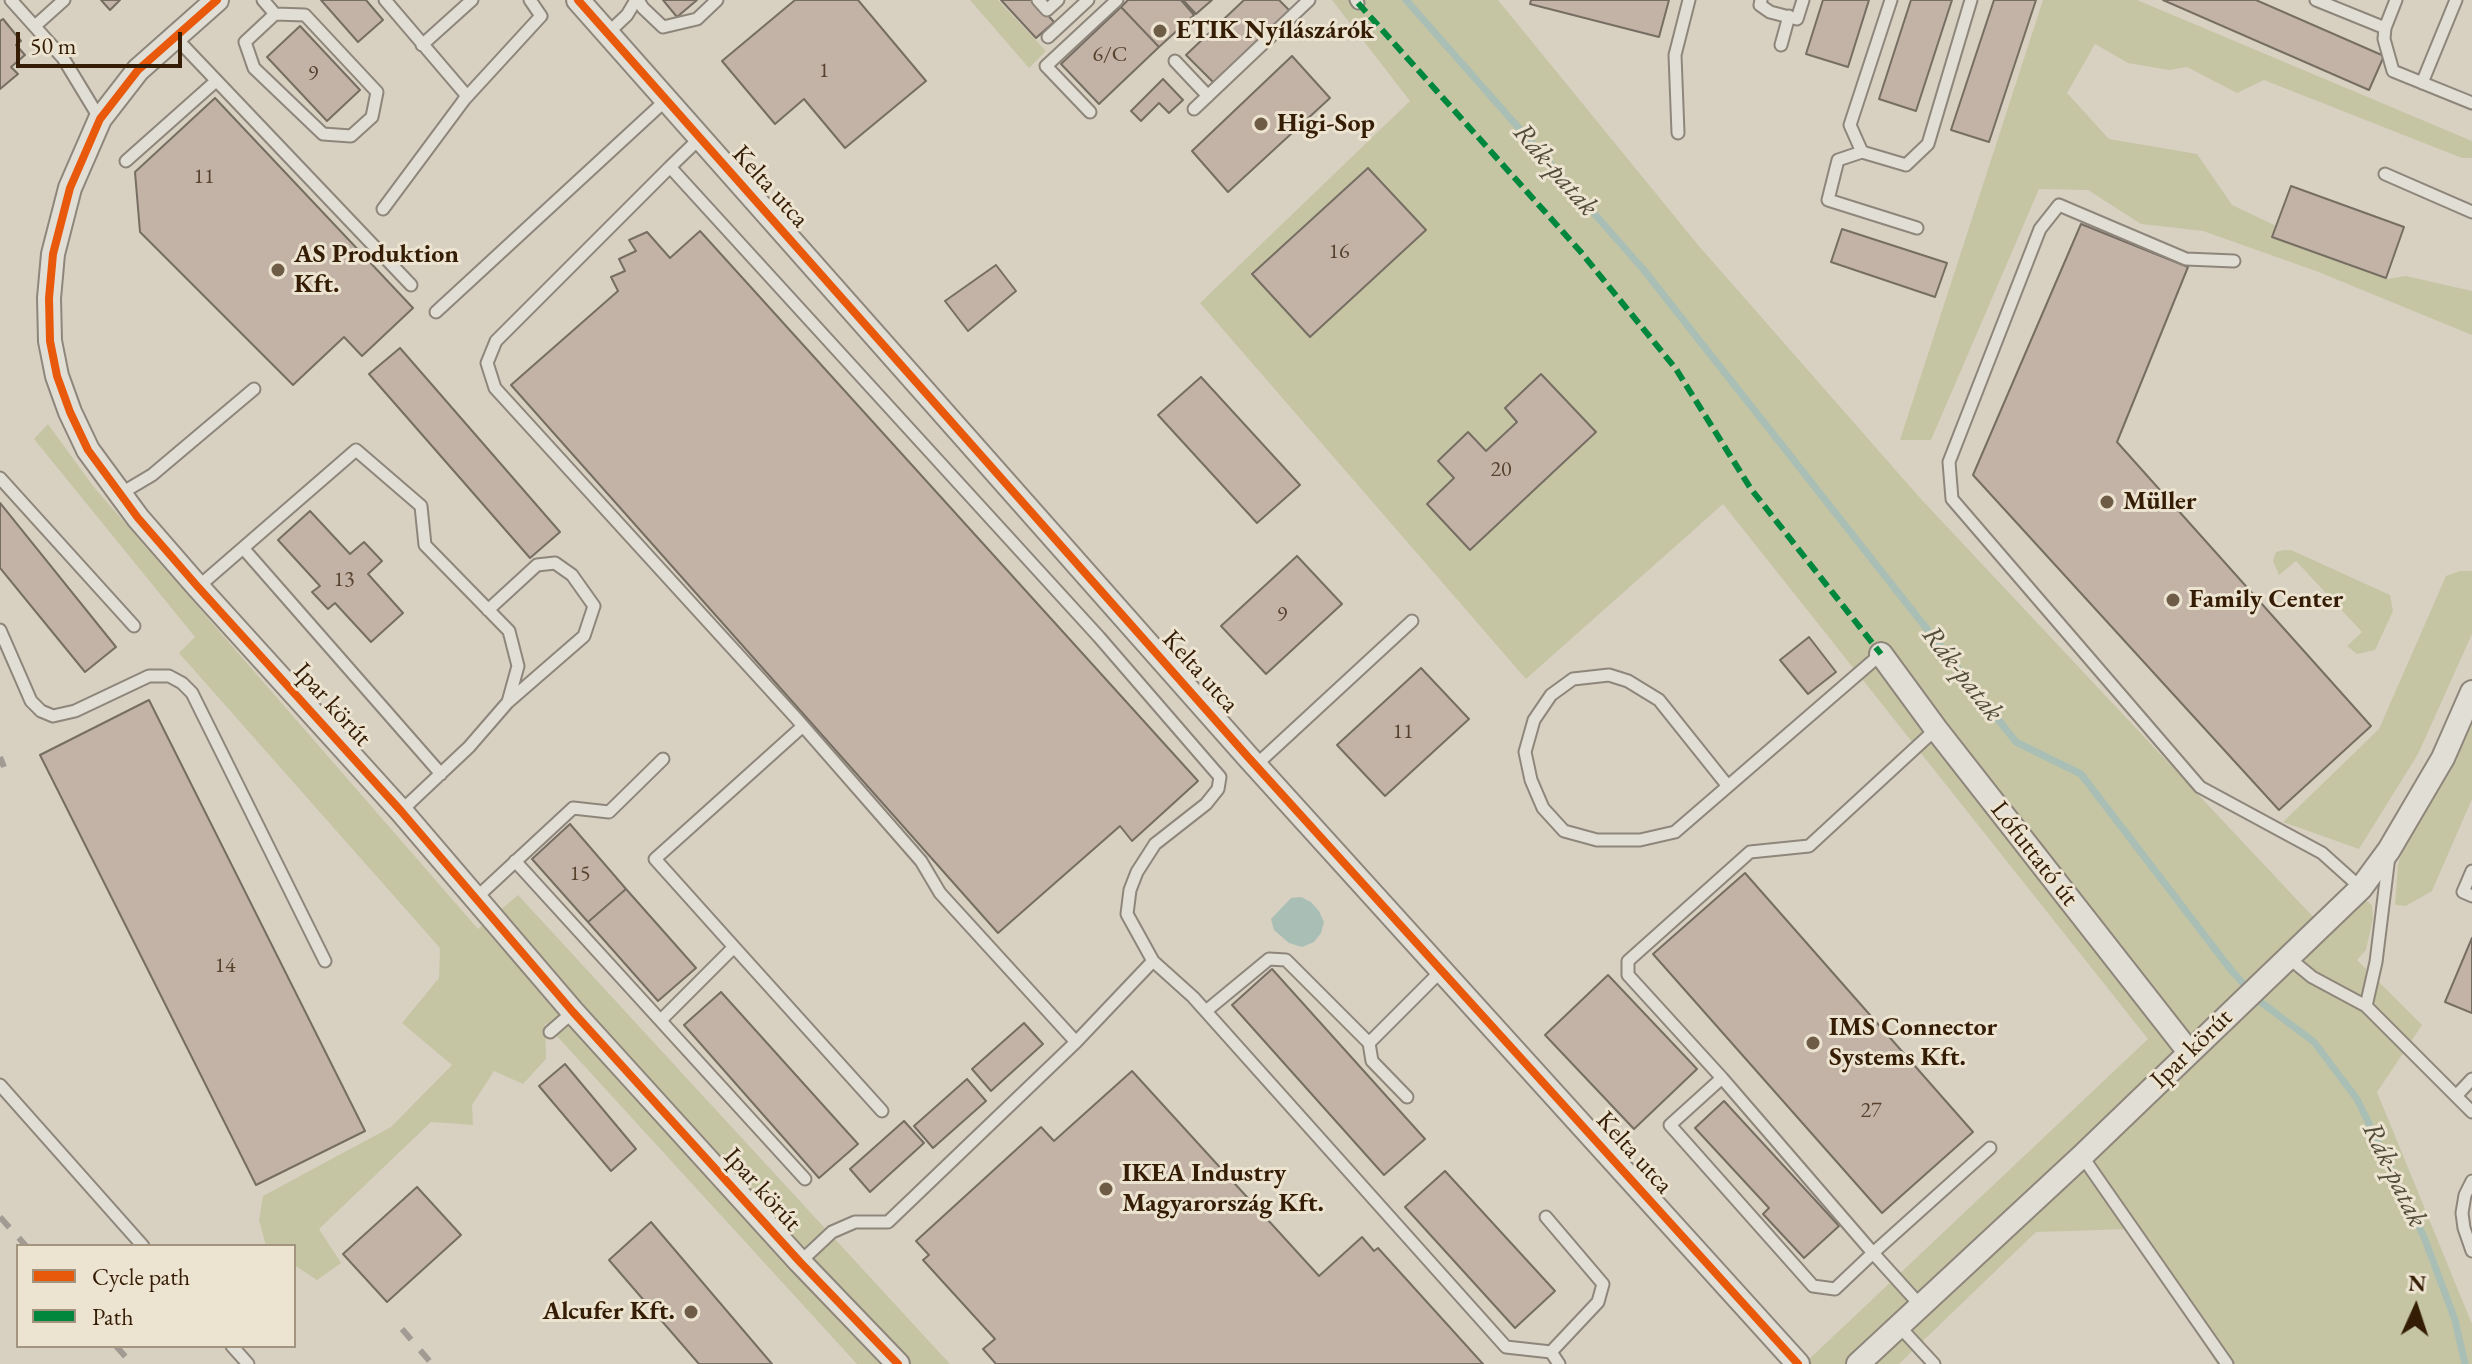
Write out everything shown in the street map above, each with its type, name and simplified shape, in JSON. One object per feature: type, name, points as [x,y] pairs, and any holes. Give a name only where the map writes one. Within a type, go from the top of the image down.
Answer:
[{"type":"street","name":"Kelta utca","points":[[578,0],[1256,765],[1798,1364]]},
{"type":"street","name":"Ipar körút","points":[[209,3],[138,70],[100,119],[70,188],[53,254],[49,298],[50,341],[57,376],[88,450],[120,495],[198,587],[401,811],[573,1012],[800,1262],[898,1364]]},
{"type":"street","name":"Lófuttató út","points":[[1881,654],[1936,729],[2189,1052]]},
{"type":"street","name":"Ipar körút","points":[[1858,1364],[2082,1156],[2361,888],[2389,850],[2443,758],[2472,692]]},
{"type":"lane","points":[[11,0],[63,58],[100,119]]},
{"type":"lane","points":[[35,26],[64,0]]},
{"type":"lane","points":[[263,0],[275,14],[305,15],[377,92],[372,117],[351,136],[323,134],[254,68],[245,42],[275,14]]},
{"type":"lane","points":[[383,209],[467,96],[385,0]]},
{"type":"lane","points":[[422,45],[472,0]]},
{"type":"lane","points":[[462,103],[541,16],[530,0]]},
{"type":"lane","points":[[608,33],[637,0],[663,27],[697,19],[717,0]]},
{"type":"lane","points":[[1038,0],[1047,10],[1058,0]]},
{"type":"lane","points":[[1048,37],[1088,0]]},
{"type":"lane","points":[[1090,112],[1046,66],[1117,0]]},
{"type":"lane","points":[[1678,133],[1675,55],[1689,0]]},
{"type":"lane","points":[[1761,0],[1760,5],[1770,12],[1797,19],[1803,0]]},
{"type":"lane","points":[[1862,152],[1850,125],[1891,0]]},
{"type":"lane","points":[[1917,228],[1828,200],[1838,160],[1862,152],[1906,165],[1928,144],[1971,0]]},
{"type":"lane","points":[[2316,0],[2385,28]]},
{"type":"lane","points":[[2396,0],[2384,39],[2393,71],[2472,103]]},
{"type":"lane","points":[[2422,83],[2456,0]]},
{"type":"lane","points":[[1194,109],[1306,1]]},
{"type":"lane","points":[[1781,45],[1789,16]]},
{"type":"lane","points":[[175,37],[411,285]]},
{"type":"lane","points":[[1175,61],[1208,96]]},
{"type":"lane","points":[[126,161],[216,81]]},
{"type":"lane","points":[[436,312],[666,100]]},
{"type":"lane","points":[[700,138],[496,341],[487,363],[495,388],[803,726],[921,861],[940,893],[1076,1042]]},
{"type":"lane","points":[[670,167],[1089,625],[1220,777],[1218,789],[1206,804],[1155,844],[1134,881],[1127,914],[1153,961],[1206,1011],[1506,1347],[1551,1352],[1559,1364]]},
{"type":"lane","points":[[2385,174],[2472,212]]},
{"type":"lane","points":[[2234,261],[2186,259],[2059,205],[2040,229],[1949,462],[1952,499],[2200,787],[2322,853],[2361,888]]},
{"type":"lane","points":[[120,495],[152,475],[254,389]]},
{"type":"lane","points":[[198,587],[356,450],[421,506],[425,545],[509,631],[518,666],[508,702]]},
{"type":"lane","points":[[0,478],[134,626]]},
{"type":"lane","points":[[243,548],[441,774]]},
{"type":"lane","points":[[401,811],[469,747],[508,702],[584,636],[594,606],[572,575],[555,563],[537,565],[488,610]]},
{"type":"lane","points":[[1256,765],[1412,621]]},
{"type":"lane","points":[[0,630],[31,701],[41,711],[53,716],[75,711],[149,676],[169,676],[192,693],[325,961]]},
{"type":"lane","points":[[1727,785],[1659,700],[1628,681],[1609,675],[1573,679],[1551,695],[1534,720],[1525,752],[1531,780],[1543,808],[1564,831],[1597,840],[1640,840],[1675,832],[1881,654]]},
{"type":"lane","points":[[803,726],[655,859],[882,1111]]},
{"type":"lane","points":[[1920,1305],[1628,975],[1628,961],[1750,852],[1809,846],[1936,729]]},
{"type":"lane","points":[[476,898],[573,808],[609,812],[663,759]]},
{"type":"lane","points":[[2366,1006],[2378,948],[2389,850]]},
{"type":"lane","points":[[515,861],[805,1179]]},
{"type":"lane","points":[[2472,871],[2463,892],[2472,896]]},
{"type":"lane","points":[[661,1020],[734,947]]},
{"type":"lane","points":[[2289,958],[2312,977],[2366,1006],[2472,1112]]},
{"type":"lane","points":[[1206,1011],[1269,959],[1286,960],[1369,1043],[1372,1061],[1407,1097]]},
{"type":"lane","points":[[800,1262],[832,1232],[855,1222],[888,1222],[1076,1042],[1153,961]]},
{"type":"lane","points":[[1369,1043],[1441,971]]},
{"type":"lane","points":[[550,1032],[573,1012]]},
{"type":"lane","points":[[1722,1078],[1670,1125],[1813,1286],[1835,1289],[1990,1148]]},
{"type":"lane","points":[[2456,1096],[2472,1079]]},
{"type":"lane","points":[[0,1085],[141,1244]]},
{"type":"lane","points":[[2082,1156],[2227,1364]]},
{"type":"lane","points":[[2472,1181],[2465,1195],[2462,1213],[2472,1251]]},
{"type":"lane","points":[[1546,1217],[1603,1284],[1598,1302],[1551,1352]]},
{"type":"lane","points":[[1899,1326],[1934,1364]]},
{"type":"lane","points":[[234,1348],[248,1364]]},
{"type":"green space","points":[[970,0],[998,0],[1046,51],[1029,68]]},
{"type":"green space","points":[[1332,0],[1498,0],[1698,245],[1921,499],[2299,902],[2328,932],[2364,899],[2372,905],[2373,918],[2366,950],[2357,960],[2422,1025],[2377,1092],[2472,1324],[2472,1364],[2217,1364],[2130,1229],[2036,1232],[1899,1364],[1804,1364],[2148,1039],[1723,504],[1526,679],[1200,303],[1410,101]]},
{"type":"green space","points":[[2043,0],[2137,0],[2472,141],[2472,158],[2462,158],[2264,80],[2237,93],[2187,67],[2169,70],[2128,63],[2095,44],[2067,93],[2109,139],[2197,154],[2232,205],[2388,279],[2406,276],[2472,291],[2472,335],[2316,271],[2203,231],[2141,224],[2088,190],[2039,189],[1931,440],[1900,440]]},
{"type":"green space","points":[[48,424],[93,486],[478,929],[518,895],[950,1364],[857,1364],[545,1023],[546,1059],[523,1084],[494,1071],[472,1105],[473,1125],[431,1122],[319,1229],[341,1263],[317,1280],[296,1266],[296,1244],[265,1244],[259,1220],[263,1196],[391,1127],[452,1065],[402,1023],[439,978],[440,948],[179,653],[195,637],[34,439]]},
{"type":"green space","points":[[2291,550],[2390,595],[2393,611],[2375,650],[2357,654],[2347,646],[2362,632],[2296,561],[2279,575],[2273,561],[2276,552]]},
{"type":"green space","points":[[2472,571],[2472,634],[2418,754],[2359,849],[2283,822],[2379,729],[2446,576]]},
{"type":"green space","points":[[2472,725],[2472,799],[2432,891],[2406,906],[2395,905],[2398,864],[2408,836],[2450,772]]},
{"type":"shaded area","points":[[1301,897],[1311,902],[1324,922],[1314,942],[1302,947],[1289,943],[1274,930],[1271,919],[1291,898]]},
{"type":"building","points":[[101,0],[120,0],[110,10]]},
{"type":"building","points":[[321,0],[366,0],[383,20],[358,42]]},
{"type":"building","points":[[663,0],[697,0],[677,17]]},
{"type":"building","points":[[795,0],[858,0],[926,81],[845,148],[804,99],[775,124],[722,61]]},
{"type":"building","points":[[1001,0],[1034,0],[1054,22],[1036,38]]},
{"type":"building","name":"ETIK Nyílászárók","points":[[1128,0],[1181,0],[1194,15],[1159,47],[1121,7]]},
{"type":"building","name":"ETIK Nyílászárók","points":[[1183,0],[1212,0],[1196,14]]},
{"type":"building","points":[[1244,0],[1279,0],[1290,11],[1214,83],[1186,55]]},
{"type":"building","points":[[1531,0],[1669,0],[1659,37],[1530,4]]},
{"type":"building","points":[[1823,0],[1869,0],[1848,67],[1806,54]]},
{"type":"building","points":[[1911,0],[1952,0],[1916,111],[1879,99]]},
{"type":"building","points":[[1994,0],[2036,0],[1989,142],[1951,130]]},
{"type":"building","points":[[2163,0],[2256,0],[2384,56],[2369,90]]},
{"type":"building","points":[[1121,7],[1159,47],[1099,104],[1061,64]]},
{"type":"building","points":[[3,19],[21,41],[16,45],[25,55],[11,67],[18,74],[0,89],[0,21]]},
{"type":"building","points":[[300,26],[360,90],[327,121],[267,57]]},
{"type":"building","name":"Higi-Sop","points":[[1292,56],[1330,98],[1228,192],[1192,151]]},
{"type":"building","points":[[1163,79],[1183,100],[1169,113],[1159,103],[1141,121],[1131,111]]},
{"type":"building","name":"AS Produktion Kft.","points":[[215,98],[413,308],[362,356],[344,337],[293,385],[140,232],[135,172]]},
{"type":"building","points":[[1368,168],[1426,230],[1310,337],[1252,274]]},
{"type":"building","points":[[2291,186],[2404,227],[2386,278],[2272,237]]},
{"type":"building","name":"Family Center","points":[[2081,224],[2188,267],[2117,442],[2371,726],[2279,810],[1973,475]]},
{"type":"building","points":[[1842,229],[1947,263],[1935,297],[1831,262]]},
{"type":"building","points":[[700,231],[1198,781],[1132,841],[1120,826],[998,933],[511,385],[618,291],[611,277],[625,271],[619,259],[636,251],[629,240],[647,232],[670,258]]},
{"type":"building","points":[[996,265],[1016,291],[968,331],[945,301]]},
{"type":"building","points":[[400,348],[560,532],[530,558],[369,374]]},
{"type":"building","points":[[1541,374],[1596,432],[1470,550],[1427,504],[1454,478],[1438,461],[1468,432],[1486,451],[1517,422],[1505,408]]},
{"type":"building","points":[[1201,377],[1300,485],[1257,523],[1158,415]]},
{"type":"building","points":[[0,503],[116,647],[85,672],[0,568]]},
{"type":"building","points":[[310,511],[350,554],[364,542],[382,561],[368,574],[403,613],[371,642],[335,603],[328,609],[312,592],[320,586],[278,540]]},
{"type":"building","points":[[1297,556],[1342,604],[1266,674],[1221,626]]},
{"type":"building","points":[[1809,637],[1836,672],[1808,694],[1780,660]]},
{"type":"building","points":[[1421,668],[1469,719],[1385,796],[1337,745]]},
{"type":"building","points":[[149,700],[365,1131],[256,1185],[40,755]]},
{"type":"building","points":[[570,824],[626,889],[588,922],[532,859]]},
{"type":"building","name":"IMS Connector Systems Kft.","points":[[1745,873],[1973,1132],[1882,1213],[1653,954]]},
{"type":"building","points":[[626,889],[696,968],[658,1001],[588,922]]},
{"type":"building","points":[[2472,938],[2472,1013],[2445,1002]]},
{"type":"building","points":[[1272,969],[1425,1139],[1384,1175],[1232,1005]]},
{"type":"building","points":[[1608,975],[1697,1069],[1634,1129],[1545,1035]]},
{"type":"building","points":[[721,992],[858,1144],[819,1178],[684,1025]]},
{"type":"building","points":[[1024,1023],[1043,1044],[991,1091],[972,1069]]},
{"type":"building","points":[[565,1064],[636,1149],[611,1171],[539,1086]]},
{"type":"building","name":"IKEA Industry Magyarország Kft.","points":[[1132,1071],[1319,1276],[1362,1237],[1374,1251],[1378,1248],[1483,1364],[996,1364],[983,1349],[995,1339],[923,1260],[929,1255],[916,1241],[1041,1127],[1054,1141]]},
{"type":"building","points":[[967,1079],[986,1101],[933,1148],[914,1126]]},
{"type":"building","points":[[1724,1101],[1839,1226],[1804,1258],[1763,1214],[1769,1208],[1695,1128]]},
{"type":"building","points":[[904,1121],[924,1143],[870,1192],[850,1169]]},
{"type":"building","points":[[1445,1171],[1555,1291],[1515,1328],[1405,1207]]},
{"type":"building","points":[[417,1187],[461,1235],[387,1302],[343,1254]]},
{"type":"building","name":"Alcufer Kft.","points":[[651,1222],[772,1364],[699,1364],[609,1260]]},
{"type":"waterway","name":"Rák-patak","points":[[1406,0],[1643,269],[2016,742],[2081,774],[2231,970],[2258,1000],[2314,1042],[2357,1099],[2424,1237],[2455,1320],[2465,1364]]},
{"type":"railway","points":[[0,757],[4,767]]},
{"type":"railway","points":[[0,1217],[24,1244]]},
{"type":"railway","points":[[402,1329],[432,1364]]},
{"type":"railway","points":[[118,1348],[132,1364]]},
{"type":"marked path","points":[[1358,3],[1580,251],[1676,369],[1751,489],[1881,654]]},
{"type":"cycle path","points":[[217,0],[138,70],[100,119],[70,188],[53,254],[49,298],[50,341],[57,376],[88,450],[138,518],[401,811],[573,1012],[800,1262],[898,1364]]},
{"type":"cycle path","points":[[578,0],[1248,757],[1798,1364]]},
{"type":"place","name":"ETIK Nyílászárók","points":[[1160,31]]},
{"type":"place","name":"Higi-Sop","points":[[1261,124]]},
{"type":"place","name":"AS Produktion Kft.","points":[[278,270]]},
{"type":"place","name":"Müller","points":[[2107,502]]},
{"type":"place","name":"Family Center","points":[[2173,600]]},
{"type":"place","name":"IMS Connector Systems Kft.","points":[[1813,1043]]},
{"type":"place","name":"IKEA Industry Magyarország Kft.","points":[[1106,1189]]},
{"type":"place","name":"Alcufer Kft.","points":[[691,1312]]}]
